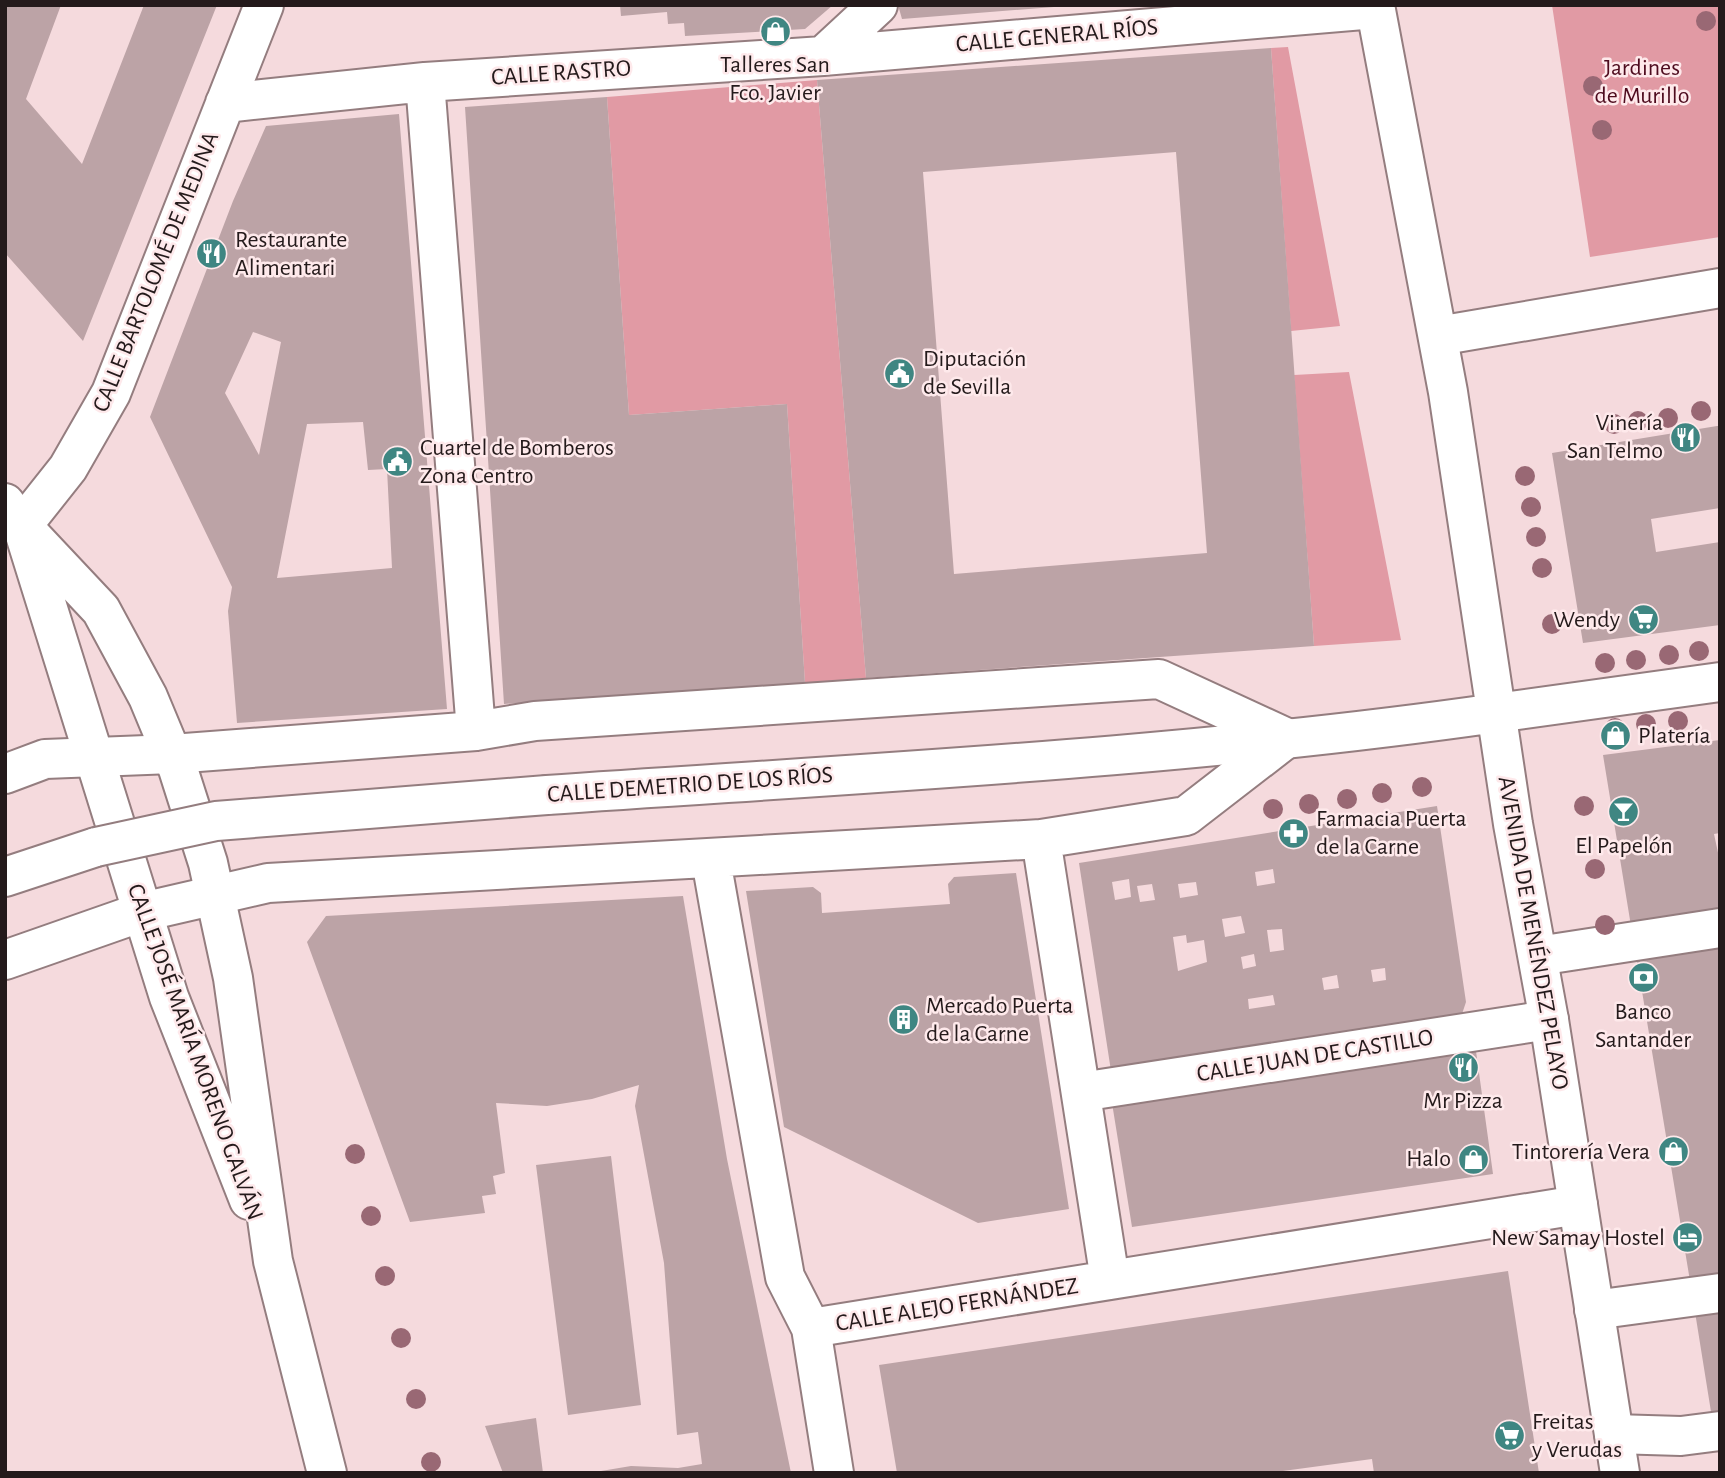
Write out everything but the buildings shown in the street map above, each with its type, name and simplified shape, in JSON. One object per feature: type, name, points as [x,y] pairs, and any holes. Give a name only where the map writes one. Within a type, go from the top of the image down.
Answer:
[{"type":"street","name":"CALLE BARTOLOMÉ DE MEDINA","points":[[14,514],[68,468],[111,393],[264,5]]},
{"type":"street","points":[[823,56],[878,5]]},
{"type":"street","points":[[1375,7],[1438,336],[1720,288]]},
{"type":"street","name":"CALLE GENERAL RÍOS","points":[[823,56],[1375,7]]},
{"type":"street","name":"CALLE RASTRO","points":[[225,103],[425,82],[823,56]]},
{"type":"street","points":[[425,82],[476,731]]},
{"type":"street","name":"AVENIDA DE MENÉNDEZ PELAYO","points":[[1438,336],[1496,713],[1549,1020],[1620,1473]]},
{"type":"street","name":"CALLE JOSÉ MARÍA MORENO GALVÁN","points":[[14,514],[88,740],[108,844],[142,912],[169,997],[272,1261]]},
{"type":"street","name":"CALLE JOSÉ MARÍA MORENO GALVÁN","points":[[14,514],[101,610],[148,697],[172,754],[193,816],[215,894],[233,978],[272,1261],[327,1473]]},
{"type":"street","points":[[5,774],[88,740],[172,754],[476,731],[535,721],[1159,679],[1287,738],[1186,816],[1041,839],[268,884],[142,912],[5,960]]},
{"type":"street","name":"CALLE DEMETRIO DE LOS RÍOS","points":[[5,877],[108,844],[216,821],[335,810],[1150,753],[1496,713],[1720,682]]},
{"type":"street","points":[[1041,839],[1110,1280]]},
{"type":"street","name":"CALLE ALEJO FERNÁNDEZ","points":[[711,860],[785,1277],[811,1328],[1578,1205]]},
{"type":"street","points":[[1538,956],[1720,928]]},
{"type":"street","name":"CALLE JUAN DE CASTILLO","points":[[1080,1092],[1549,1020]]},
{"type":"street","points":[[1594,1310],[1720,1293]]},
{"type":"street","points":[[811,1328],[834,1473]]},
{"type":"street","points":[[1614,1434],[1681,1436],[1720,1431]]},
{"type":"green space","name":"Jardines de Murillo","points":[[1552,5],[1720,5],[1720,237],[1590,257]]},
{"type":"green space","points":[[1288,47],[1340,326],[1291,331],[1271,48]]},
{"type":"green space","points":[[817,80],[866,678],[805,683],[787,404],[629,415],[607,97]]},
{"type":"green space","points":[[1349,372],[1401,640],[1314,646],[1294,375]]},
{"type":"place","name":"Talleres San Fco. Javier","points":[[775,31]]},
{"type":"place","name":"Restaurante Alimentari","points":[[212,254]]},
{"type":"place","name":"Diputación de Sevilla","points":[[900,373]]},
{"type":"place","name":"Vinería San Telmo","points":[[1686,437]]},
{"type":"place","name":"Cuartel de Bomberos Zona Centro","points":[[397,462]]},
{"type":"place","name":"Wendy","points":[[1643,620]]},
{"type":"place","name":"Platería","points":[[1615,736]]},
{"type":"place","name":"El Papelón","points":[[1624,812]]},
{"type":"place","name":"Farmacia Puerta de la Carne","points":[[1293,833]]},
{"type":"place","name":"Banco Santander","points":[[1643,978]]},
{"type":"place","name":"Mercado Puerta de la Carne","points":[[903,1020]]},
{"type":"place","name":"Mr Pizza","points":[[1463,1067]]},
{"type":"place","name":"Tintorería Vera","points":[[1673,1152]]},
{"type":"place","name":"Halo","points":[[1474,1159]]},
{"type":"place","name":"New Samay Hostel","points":[[1688,1238]]},
{"type":"place","name":"Freitas y Verudas","points":[[1509,1436]]}]
